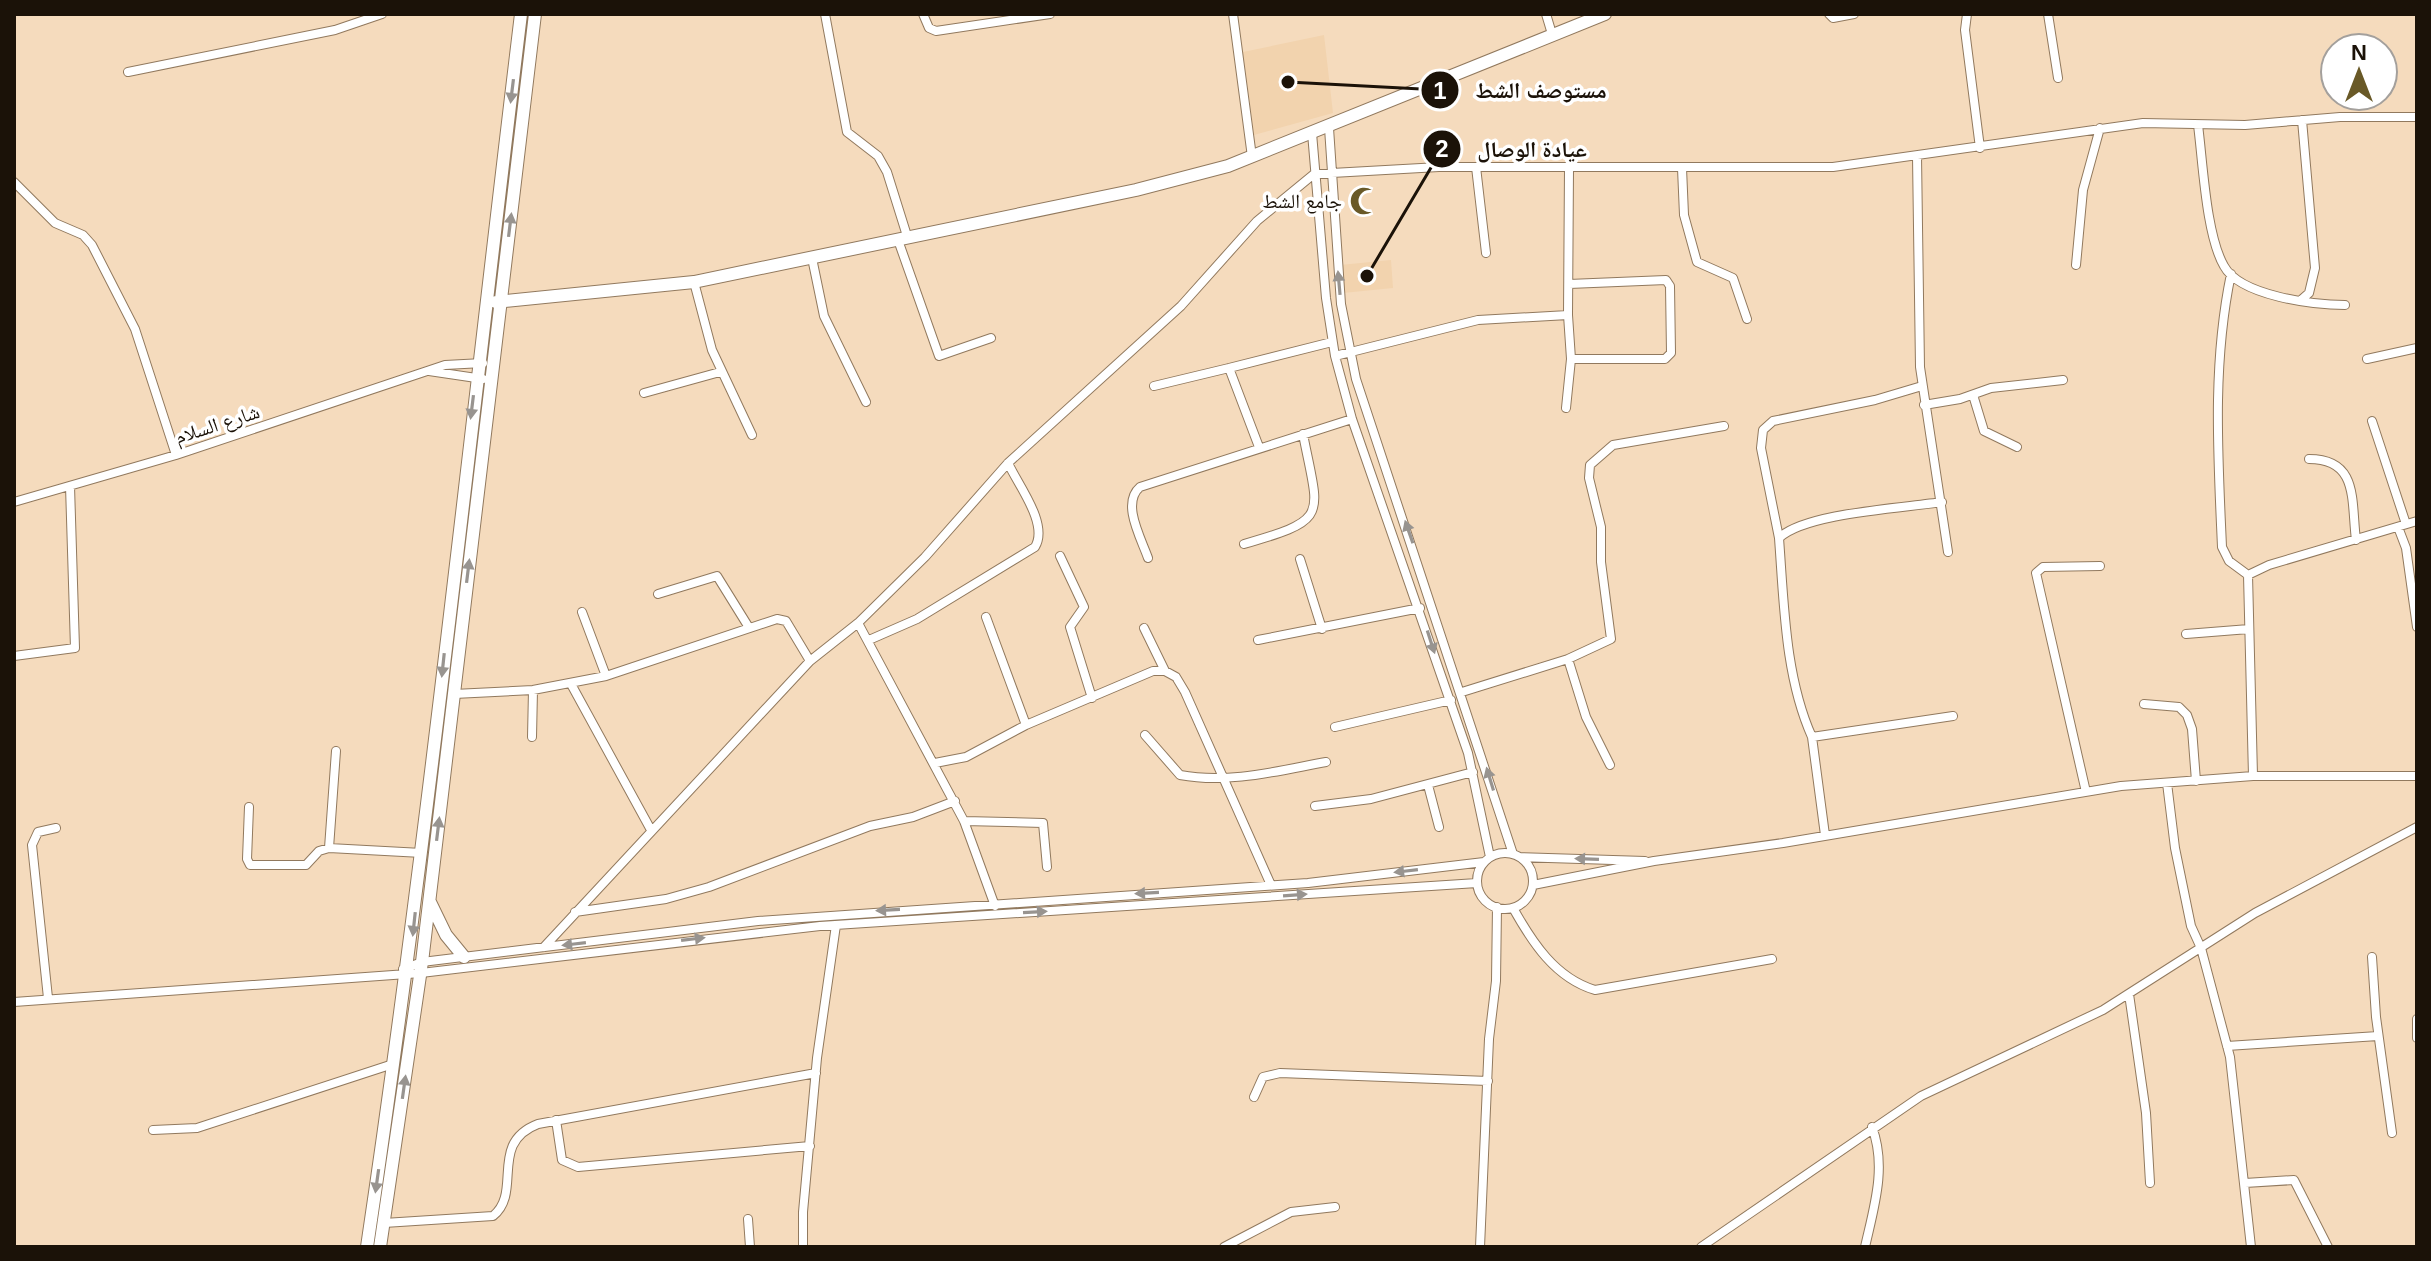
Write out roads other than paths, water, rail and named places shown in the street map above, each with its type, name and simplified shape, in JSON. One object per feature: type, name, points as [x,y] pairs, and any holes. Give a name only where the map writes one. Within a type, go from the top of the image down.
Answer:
[{"type":"main road","points":[[380,1247],[477,362],[521,14]]},
{"type":"main road","points":[[367,1247],[411,969],[429,901],[535,14]]},
{"type":"main road","points":[[484,302],[500,303],[694,282],[1065,207],[1252,157],[1605,14]]},
{"type":"main road","points":[[429,901],[446,935],[464,957]]},
{"type":"street","points":[[128,72],[335,30],[382,14]]},
{"type":"street","points":[[825,14],[847,132],[878,156],[887,172],[903,240],[939,356],[991,338]]},
{"type":"street","points":[[923,14],[929,28],[936,31],[1050,14]]},
{"type":"street","points":[[1233,14],[1252,157]]},
{"type":"street","points":[[1546,14],[1552,34]]},
{"type":"street","points":[[1829,14],[1833,18],[1854,14]]},
{"type":"street","points":[[1967,14],[1965,30],[1980,148]]},
{"type":"street","points":[[2048,14],[2058,78]]},
{"type":"street","points":[[544,947],[810,661],[858,623],[925,557],[1008,463],[1181,306],[1257,221],[1314,174],[1330,170],[1476,167],[1833,167],[2143,123],[2198,125],[2417,117]]},
{"type":"street","points":[[2301,300],[2309,293],[2315,268],[2302,120]]},
{"type":"street","points":[[2198,125],[2213,233],[2224,268],[2261,292],[2317,305],[2345,305]]},
{"type":"street","points":[[1312,133],[1320,236],[1335,356],[1352,419],[1420,608],[1473,772],[1487,859],[1477,883],[1483,899],[1497,907],[1513,908],[1526,899],[1533,885],[1531,869],[1517,855],[1349,352],[1341,304],[1329,128]]},
{"type":"street","points":[[2076,265],[2083,190],[2100,128]]},
{"type":"street","points":[[1917,156],[1922,386],[1948,552]]},
{"type":"street","points":[[1476,167],[1486,253]]},
{"type":"street","points":[[1682,168],[1684,215],[1697,262],[1733,278],[1747,319]]},
{"type":"street","points":[[1566,408],[1571,359],[1568,315],[1569,169]]},
{"type":"street","points":[[14,182],[55,223],[83,235],[92,245],[135,329],[176,455]]},
{"type":"street","points":[[1320,236],[1335,233]]},
{"type":"street","points":[[812,258],[824,316],[866,402]]},
{"type":"street","points":[[2231,274],[2219,358],[2216,419],[2222,547],[2234,567],[2248,575]]},
{"type":"street","points":[[1569,284],[1666,280],[1670,286],[1673,344],[1671,353],[1665,359],[1571,359]]},
{"type":"street","points":[[694,282],[705,332],[720,372],[752,435]]},
{"type":"street","points":[[1335,356],[1478,320],[1568,315]]},
{"type":"street","points":[[1154,386],[1332,342]]},
{"type":"street","points":[[2367,359],[2417,348]]},
{"type":"street","name":"شارع السلام","points":[[14,502],[176,455],[453,363],[493,363]]},
{"type":"street","points":[[1229,368],[1259,447]]},
{"type":"street","points":[[428,371],[491,379]]},
{"type":"street","points":[[644,393],[720,372]]},
{"type":"street","points":[[1924,405],[1991,388],[2063,380]]},
{"type":"street","points":[[1825,835],[1812,737],[1802,713],[1785,619],[1779,538],[1761,448],[1763,430],[1773,421],[1875,400],[1922,386]]},
{"type":"street","points":[[1973,395],[1984,431],[2017,447]]},
{"type":"street","points":[[1148,558],[1134,515],[1133,493],[1161,479],[1352,419]]},
{"type":"street","points":[[2372,421],[2402,526],[2417,627]]},
{"type":"street","points":[[1462,692],[1568,659],[1611,639],[1601,562],[1601,527],[1589,478],[1590,465],[1613,445],[1724,426]]},
{"type":"street","points":[[1244,544],[1286,532],[1306,523],[1312,516],[1315,496],[1303,434]]},
{"type":"street","points":[[2309,459],[2331,459],[2342,467],[2348,481],[2356,540]]},
{"type":"street","points":[[869,640],[917,619],[1035,547],[1040,534],[1037,521],[1008,463]]},
{"type":"street","points":[[14,656],[75,648],[70,486]]},
{"type":"street","points":[[1779,538],[1790,528],[1833,517],[1942,502]]},
{"type":"street","points":[[2248,575],[2269,565],[2417,521]]},
{"type":"street","points":[[1060,556],[1084,607],[1070,627],[1092,698]]},
{"type":"street","points":[[1300,559],[1322,629]]},
{"type":"street","points":[[2086,792],[2036,573],[2043,567],[2100,566]]},
{"type":"street","points":[[2248,575],[2253,776]]},
{"type":"street","points":[[658,594],[717,576],[748,626]]},
{"type":"street","points":[[1258,640],[1420,608]]},
{"type":"street","points":[[582,612],[606,676]]},
{"type":"street","points":[[986,617],[1026,725]]},
{"type":"street","points":[[454,694],[533,690],[606,676],[748,626],[777,619],[786,621],[810,661]]},
{"type":"street","points":[[858,623],[955,801],[998,914]]},
{"type":"street","points":[[1144,628],[1165,671]]},
{"type":"street","points":[[2186,634],[2249,629]]},
{"type":"street","points":[[1568,659],[1586,717],[1610,765]]},
{"type":"street","points":[[935,763],[966,757],[1026,725],[1153,671],[1165,671],[1176,677],[1185,692],[1271,885]]},
{"type":"street","points":[[571,684],[651,830]]},
{"type":"street","points":[[532,737],[533,690]]},
{"type":"street","points":[[1335,727],[1451,700]]},
{"type":"street","points":[[2144,704],[2179,707],[2187,715],[2196,781]]},
{"type":"street","points":[[1812,737],[1953,716]]},
{"type":"street","points":[[1145,735],[1180,775],[1225,779],[1326,762]]},
{"type":"street","points":[[329,848],[336,751]]},
{"type":"street","points":[[1315,806],[1371,799],[1473,772]]},
{"type":"street","points":[[1533,885],[1654,861],[2086,792],[2253,776],[2417,776]]},
{"type":"street","points":[[2167,783],[2191,926],[2201,948],[2227,1046],[2251,1247]]},
{"type":"street","points":[[1428,785],[1439,827]]},
{"type":"street","points":[[575,913],[666,899],[709,887],[870,826],[913,817],[955,801]]},
{"type":"street","points":[[249,807],[247,859],[250,865],[306,865],[319,851],[329,848],[422,853]]},
{"type":"street","points":[[964,821],[1043,823],[1047,867]]},
{"type":"street","points":[[48,998],[32,845],[38,832],[56,828]]},
{"type":"street","points":[[1701,1247],[1921,1096],[1998,1062],[2129,994],[2316,878],[2416,830]]},
{"type":"street","points":[[411,969],[464,957],[758,921],[1271,885],[1517,855],[1654,861]]},
{"type":"street","points":[[14,1002],[280,985],[836,925],[1477,883]]},
{"type":"street","points":[[1480,1247],[1496,981],[1497,907]]},
{"type":"street","points":[[1513,908],[1536,950],[1584,986],[1595,990],[1772,959]]},
{"type":"street","points":[[803,1247],[803,1212],[816,1073],[836,925]]},
{"type":"street","points":[[2372,957],[2378,1036],[2392,1133]]},
{"type":"street","points":[[2129,994],[2146,1113],[2150,1183]]},
{"type":"street","points":[[2417,1019],[2417,1038]]},
{"type":"street","points":[[2227,1046],[2378,1036]]},
{"type":"street","points":[[153,1130],[197,1128],[394,1064]]},
{"type":"street","points":[[384,1223],[493,1216],[500,1207],[515,1138],[528,1128],[556,1120],[816,1073]]},
{"type":"street","points":[[1254,1097],[1263,1077],[1280,1073],[1488,1081]]},
{"type":"street","points":[[556,1120],[562,1160],[578,1167],[810,1146]]},
{"type":"street","points":[[1865,1247],[1880,1173],[1880,1152],[1872,1127]]},
{"type":"street","points":[[2245,1183],[2287,1178],[2294,1180],[2328,1247]]},
{"type":"street","points":[[1224,1247],[1291,1212],[1335,1207]]},
{"type":"street","points":[[748,1219],[750,1247]]},
{"type":"place","name":"مستوصف الشط","points":[[1288,82]]},
{"type":"place","name":"جامع الشط","points":[[1364,201]]},
{"type":"place","name":"عيادة الوصال","points":[[1367,276]]}]
